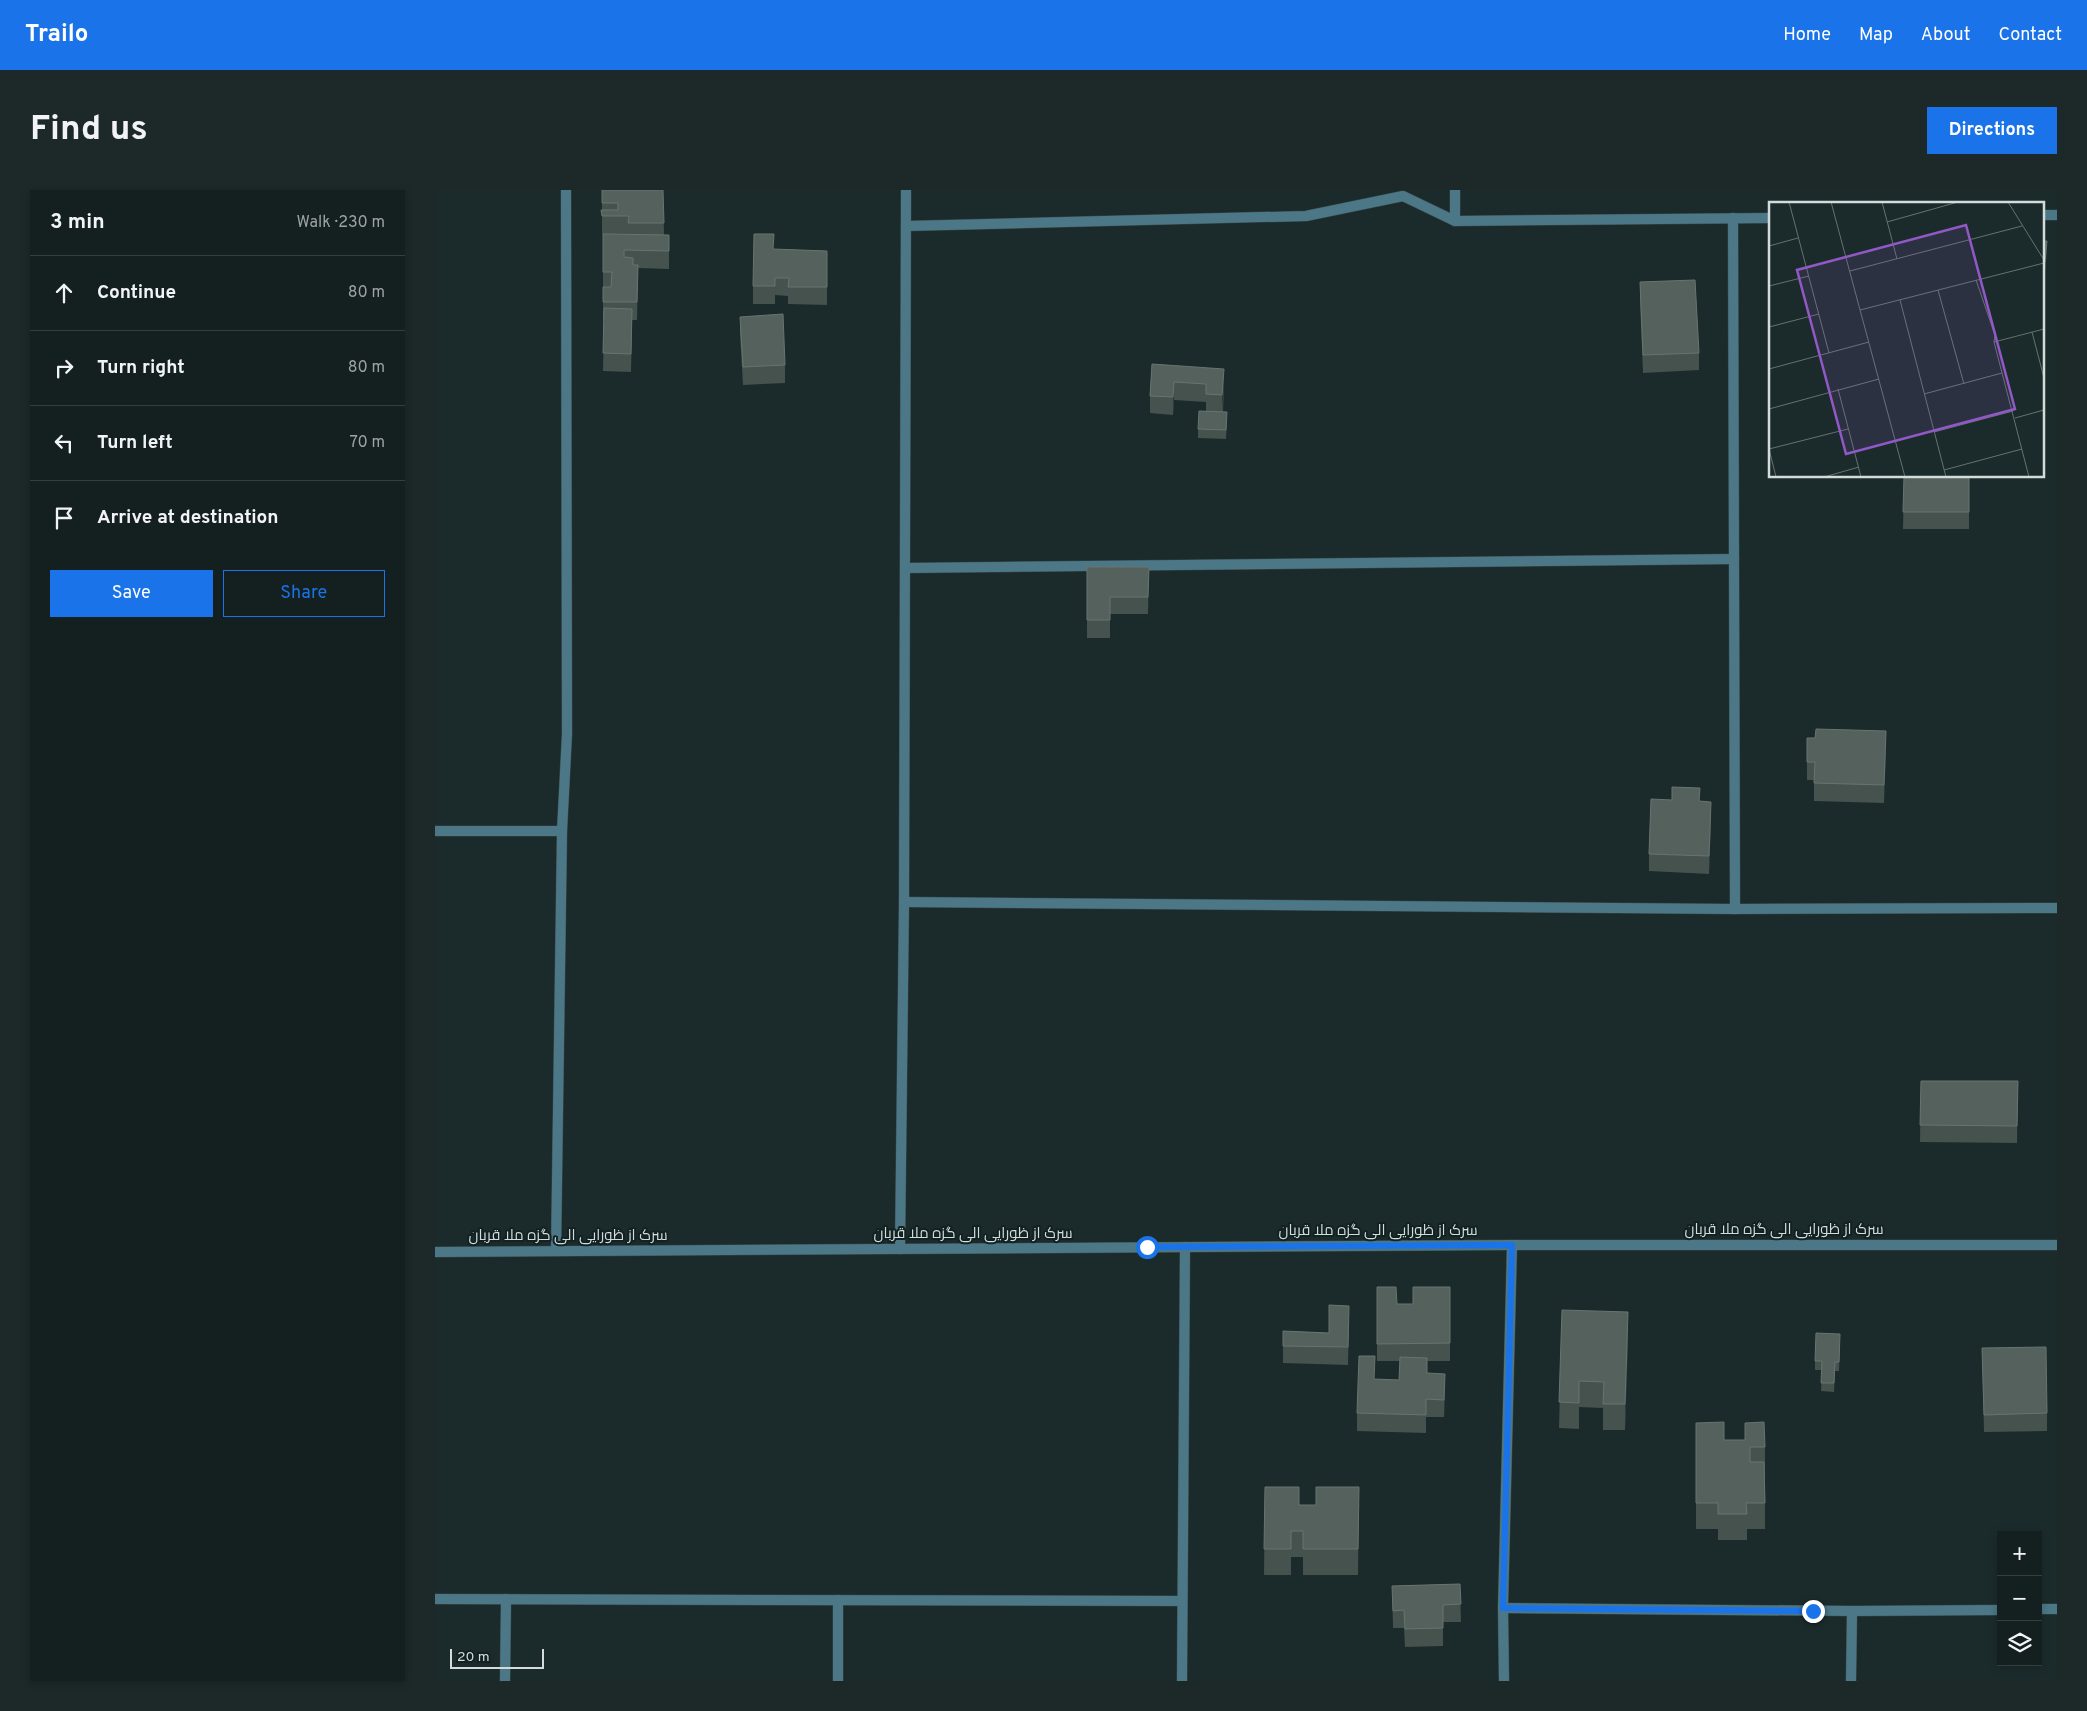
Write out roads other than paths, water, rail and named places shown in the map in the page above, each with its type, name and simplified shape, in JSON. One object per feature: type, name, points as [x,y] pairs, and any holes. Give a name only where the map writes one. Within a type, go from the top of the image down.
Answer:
[{"type":"street","points":[[556,1251],[563,830],[567,734],[565,190]]},
{"type":"street","points":[[900,1249],[904,902],[906,190]]},
{"type":"street","points":[[1455,190],[1455,221]]},
{"type":"street","points":[[906,226],[1306,216],[1403,196],[1455,221],[1769,218]]},
{"type":"street","points":[[1733,218],[1735,909]]},
{"type":"street","points":[[905,568],[1734,559]]},
{"type":"street","points":[[435,831],[563,830]]},
{"type":"street","points":[[904,902],[1735,909],[2057,908]]},
{"type":"street","points":[[1504,1681],[1503,1608],[1512,1245]]},
{"type":"street","name":"سرک از ظورایی الی گزه ملا قربان","points":[[435,1252],[1512,1245],[2057,1245]]},
{"type":"street","points":[[1182,1681],[1185,1247]]},
{"type":"street","points":[[435,1599],[1182,1600]]},
{"type":"street","points":[[505,1681],[506,1599]]},
{"type":"street","points":[[838,1600],[838,1681]]},
{"type":"street","points":[[1503,1608],[1852,1612],[1997,1610]]},
{"type":"street","points":[[2042,1609],[2057,1609]]},
{"type":"street","points":[[1851,1681],[1852,1612]]}]
